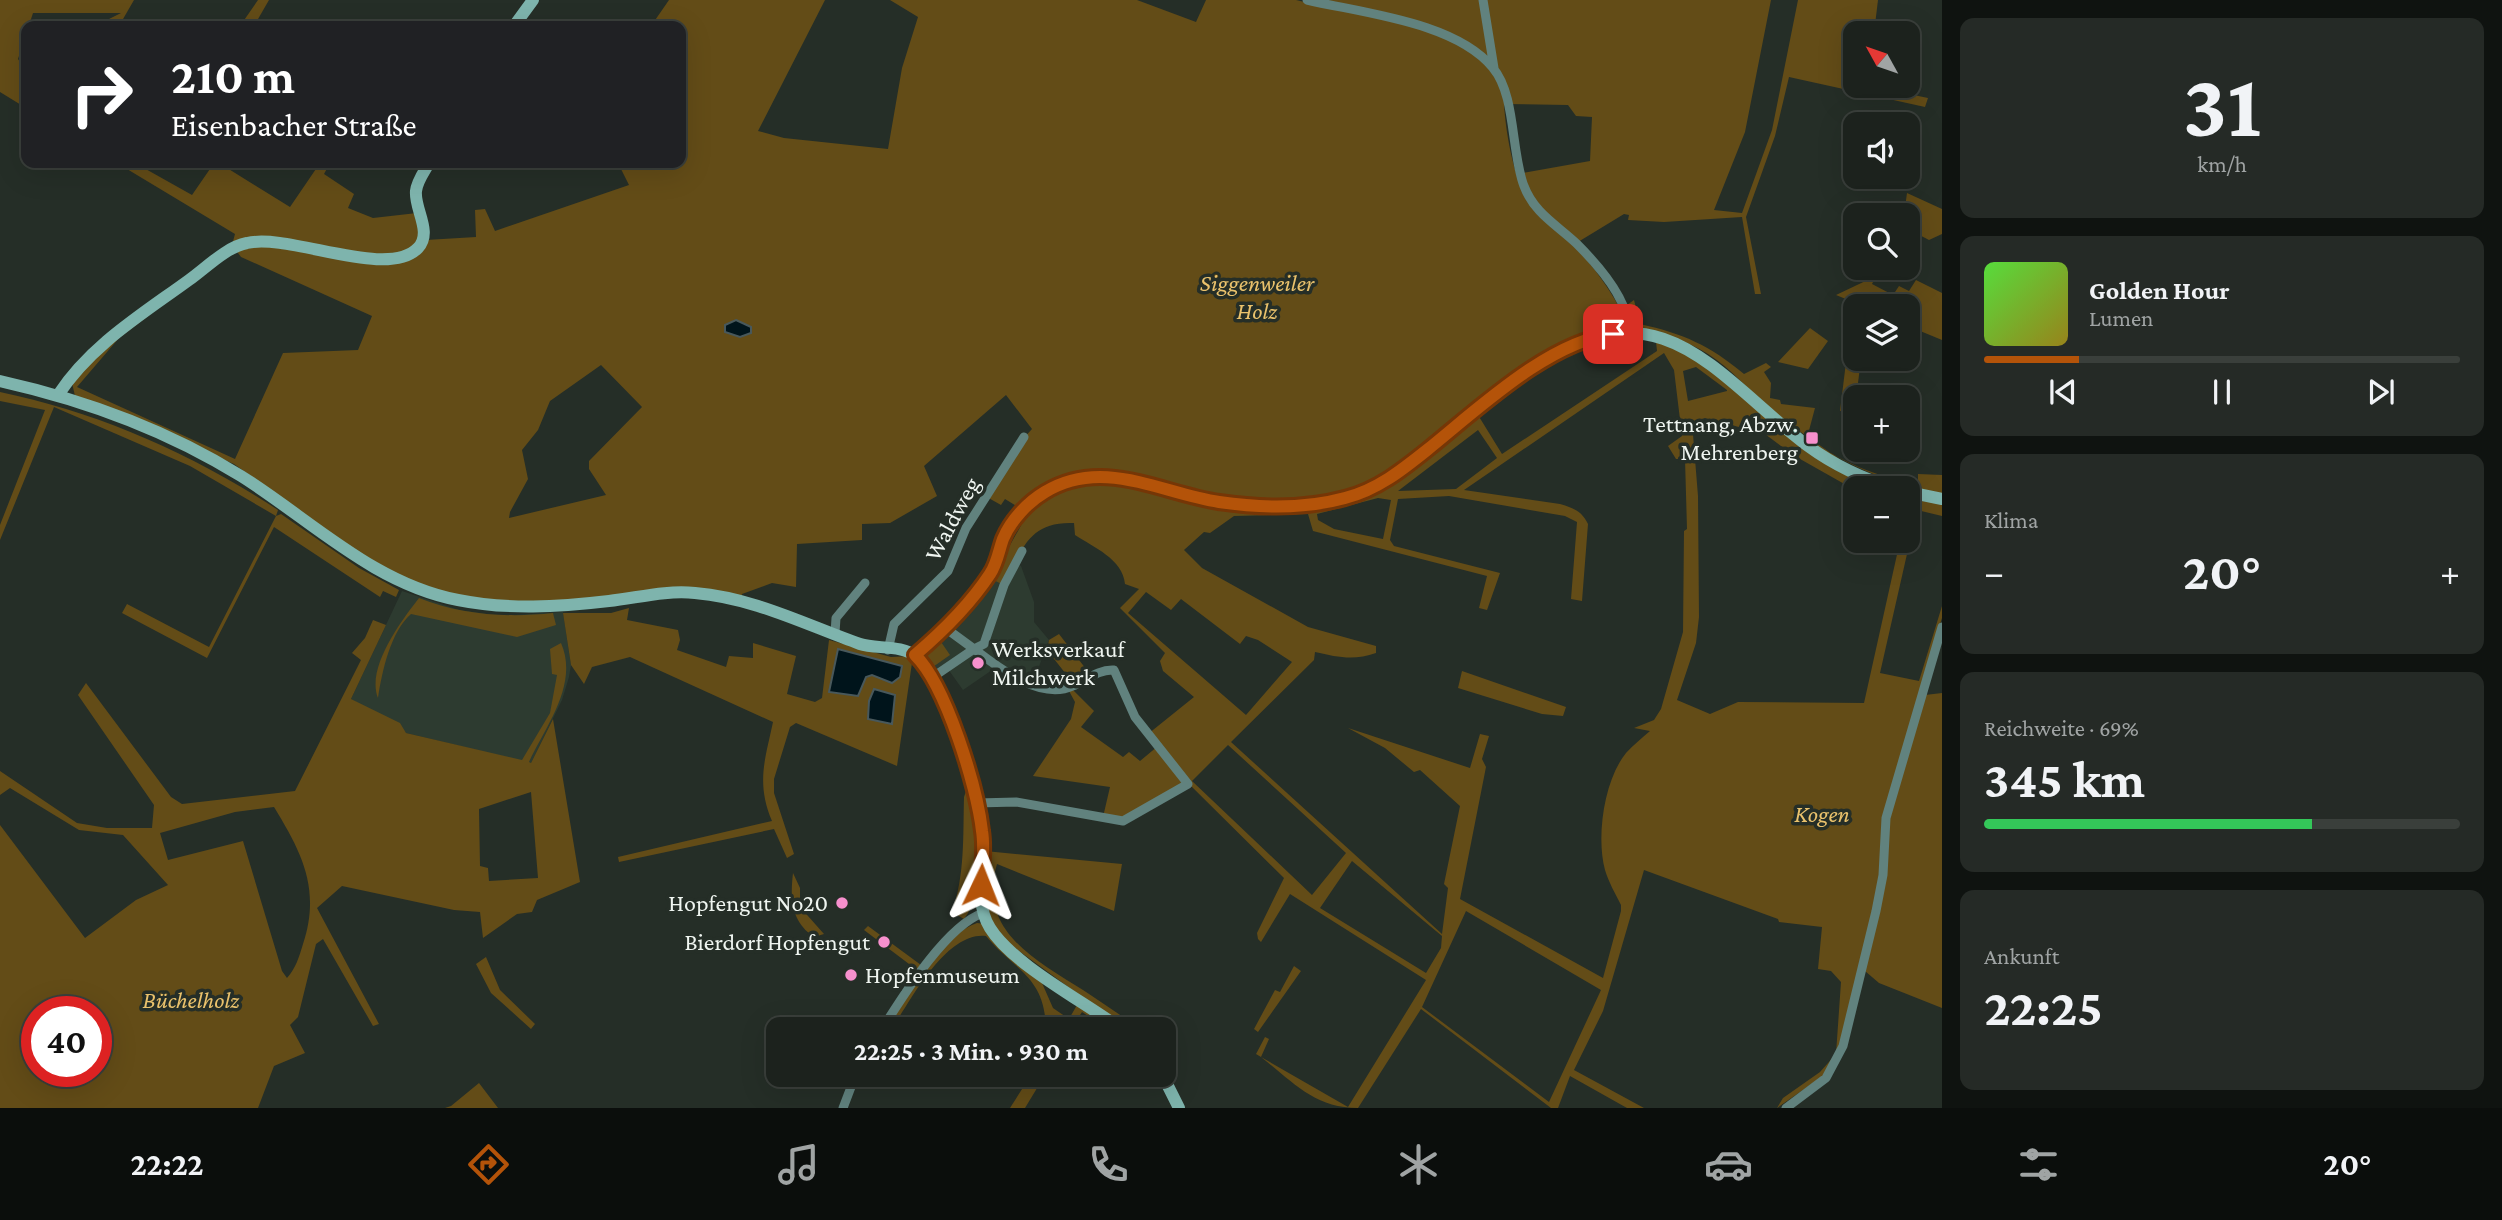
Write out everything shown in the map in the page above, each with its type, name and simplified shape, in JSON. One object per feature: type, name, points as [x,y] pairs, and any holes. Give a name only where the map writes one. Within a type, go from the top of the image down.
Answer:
[{"type":"street","points":[[518,21],[533,0]]},
{"type":"street","points":[[1307,0],[1431,28],[1464,45],[1494,68]]},
{"type":"street","points":[[1483,0],[1494,68],[1505,96],[1525,190],[1541,214],[1578,245],[1601,274],[1627,314],[1628,334]]},
{"type":"street","points":[[58,395],[92,355],[125,325],[241,244],[271,240],[380,259],[409,254],[418,248],[424,235],[415,195],[426,168]]},
{"type":"street","points":[[915,655],[944,627],[991,572],[1005,535],[1021,513],[1056,486],[1087,477],[1108,476],[1240,505],[1293,506],[1344,499],[1370,490],[1399,472],[1555,353],[1588,339],[1628,334],[1656,337],[1696,353],[1724,373],[1815,450],[1862,476]]},
{"type":"street","points":[[0,382],[58,395],[136,423],[201,453],[265,491],[359,558],[403,584],[427,593],[480,604],[549,606],[657,593],[696,593],[768,608],[888,650],[915,655],[953,724],[977,803],[983,834],[983,913],[989,927],[1006,948],[1104,1017]]},
{"type":"street","name":"Waldweg","points":[[888,650],[894,624],[948,571],[967,528],[1024,437]]},
{"type":"street","points":[[1920,494],[1942,499]]},
{"type":"street","points":[[930,680],[984,643],[989,636],[1004,584],[1022,551]]},
{"type":"street","points":[[835,633],[836,618],[865,583]]},
{"type":"street","points":[[944,627],[1014,677],[1055,689],[1071,687],[1094,675],[1114,670],[1142,727],[1188,784],[1123,821],[1016,802],[977,803]]},
{"type":"street","points":[[1786,1108],[1826,1078],[1843,1046],[1876,911],[1882,875],[1886,818],[1942,627]]},
{"type":"street","points":[[891,1017],[945,944],[967,923],[983,913]]},
{"type":"street","points":[[843,1108],[851,1087]]},
{"type":"street","points":[[1168,1087],[1179,1108]]},
{"type":"shaded area","points":[[1015,563],[1021,566],[1034,602],[1034,622],[1049,640],[1032,685],[995,668],[963,690],[948,669],[933,678],[920,656],[991,579]]},
{"type":"shaded area","points":[[402,591],[459,610],[501,616],[563,612],[571,665],[569,677],[562,700],[531,763],[406,733],[351,699]]},
{"type":"green space","points":[[0,0],[134,0],[122,21],[106,21],[121,13],[33,13],[30,21],[21,21],[21,50],[18,59],[21,63],[21,105],[0,92]]},
{"type":"green space","points":[[258,0],[269,0],[257,21],[243,21]]},
{"type":"green space","name":"Siggenweiler Holz","points":[[669,0],[825,0],[758,131],[784,138],[888,149],[902,68],[918,17],[890,0],[1137,0],[1196,22],[1206,0],[1296,0],[1347,12],[1348,8],[1315,0],[1771,0],[1745,132],[1714,210],[1742,213],[1772,130],[1798,0],[1878,0],[1875,21],[1843,21],[1843,89],[1789,77],[1775,136],[1746,217],[1761,294],[1755,294],[1742,217],[1664,222],[1628,220],[1629,215],[1624,214],[1578,242],[1534,201],[1523,173],[1590,161],[1592,117],[1576,116],[1568,105],[1504,104],[1511,155],[1529,203],[1594,269],[1617,304],[1624,323],[1620,328],[1596,331],[1560,344],[1377,478],[1321,496],[1279,501],[1238,501],[1115,473],[1090,472],[1066,476],[1042,487],[1018,507],[1005,499],[1001,505],[985,496],[1021,441],[1032,429],[1006,395],[924,466],[937,496],[890,523],[862,524],[862,540],[797,544],[796,587],[772,583],[742,594],[742,597],[707,591],[667,589],[547,603],[503,603],[458,598],[420,587],[383,571],[234,464],[75,396],[72,383],[93,360],[140,319],[165,300],[168,301],[119,338],[77,387],[235,459],[283,353],[358,350],[372,316],[241,257],[232,245],[235,234],[125,168],[144,168],[192,195],[211,168],[227,168],[290,207],[317,168],[327,168],[324,174],[354,194],[348,208],[373,218],[417,213],[420,240],[399,255],[405,258],[418,251],[426,240],[476,237],[475,210],[485,209],[495,231],[629,185],[620,168],[686,168],[686,21],[654,21]],"holes":[[[601,365],[642,407],[589,461],[589,469],[606,495],[509,518],[528,479],[522,450],[538,430],[550,401]]]},
{"type":"green space","name":"Siggenweiler Holz","points":[[1884,98],[1928,98],[1925,107]]},
{"type":"green space","points":[[1907,193],[1942,209],[1942,234],[1929,240],[1920,235],[1920,203],[1906,203]]},
{"type":"green space","points":[[1868,280],[1874,280],[1872,284],[1891,294],[1843,294],[1843,298],[1836,295]]},
{"type":"green space","points":[[1916,280],[1942,293],[1942,340],[1920,331],[1920,294],[1894,294],[1899,286],[1909,291]]},
{"type":"green space","points":[[1634,300],[1640,324],[1695,342],[1719,355],[1744,374],[1766,363],[1771,367],[1764,372],[1771,383],[1770,398],[1780,400],[1781,404],[1815,408],[1807,438],[1708,354],[1682,341],[1638,328],[1627,305]]},
{"type":"green space","points":[[1810,328],[1828,341],[1808,369],[1778,362]]},
{"type":"green space","name":"Kogen","points":[[1656,342],[1687,353],[1864,476],[1843,476],[1843,483],[1793,455],[1765,434],[1705,418],[1692,422],[1698,496],[1699,617],[1696,643],[1677,700],[1710,714],[1738,702],[1864,703],[1897,553],[1907,553],[1880,673],[1919,681],[1942,606],[1942,618],[1926,668],[1925,695],[1942,693],[1942,1008],[1879,983],[1865,971],[1836,1054],[1841,982],[1831,971],[1818,969],[1822,927],[1779,922],[1778,919],[1644,870],[1603,1011],[1574,1070],[1644,1108],[1627,1108],[1570,1076],[1558,1108],[1551,1108],[1421,1009],[1358,1108],[1343,1107],[1329,1104],[1295,1085],[1261,1057],[1348,1107],[1426,980],[1290,894],[1261,942],[1257,933],[1284,878],[1189,784],[1126,820],[1103,817],[1110,787],[1033,776],[1071,719],[1075,702],[1069,691],[1071,688],[1094,711],[1081,727],[1123,757],[1129,752],[1140,761],[1158,746],[1148,734],[1194,697],[1163,671],[1160,661],[1165,653],[1120,608],[1139,589],[1125,584],[1119,567],[1113,561],[1075,535],[1074,523],[1059,524],[1037,532],[1022,549],[1004,585],[991,579],[1028,513],[1051,494],[1073,484],[1114,481],[1216,506],[1243,509],[1337,505],[1478,415],[1502,454],[1657,351]],"holes":[[[1664,353],[1674,370],[1682,436],[1668,446],[1676,459],[1685,459],[1687,529],[1684,531],[1683,632],[1661,709],[1654,720],[1634,728],[1650,731],[1618,764],[1607,793],[1602,826],[1602,857],[1621,911],[1603,978],[1460,899],[1486,767],[1482,759],[1489,736],[1480,734],[1470,768],[1348,728],[1385,748],[1414,772],[1420,770],[1460,806],[1444,884],[1448,888],[1442,934],[1231,742],[1314,660],[1315,652],[1353,658],[1376,653],[1376,646],[1308,627],[1202,568],[1184,550],[1204,532],[1210,533],[1234,516],[1308,514],[1313,531],[1487,576],[1479,608],[1487,610],[1500,573],[1394,546],[1390,540],[1398,499],[1449,496],[1565,516],[1577,522],[1571,599],[1582,601],[1588,524],[1583,516],[1560,504],[1464,490]],[[1696,367],[1727,391],[1688,401],[1683,371]],[[1478,430],[1497,458],[1456,489],[1398,491]],[[1378,498],[1391,500],[1383,539],[1334,529],[1318,520],[1317,514]],[[1146,592],[1171,610],[1181,599],[1240,644],[1246,636],[1258,640],[1292,662],[1246,715],[1128,613]],[[1228,745],[1346,853],[1312,895],[1192,781]],[[1352,861],[1442,936],[1441,948],[1426,973],[1320,908]],[[1466,911],[1601,990],[1549,1102],[1422,1007]]]},
{"type":"green space","points":[[1845,371],[1860,371],[1858,385],[1843,385]]},
{"type":"green space","points":[[1843,387],[1843,410],[1840,411]]},
{"type":"green space","points":[[0,392],[72,411],[143,437],[245,489],[278,510],[276,516],[190,466],[54,407],[0,540],[0,525],[45,410],[0,401]]},
{"type":"green space","points":[[1847,462],[1883,476],[1873,474]]},
{"type":"green space","points":[[1918,474],[1942,475],[1942,495],[1920,490]]},
{"type":"green space","points":[[1920,501],[1942,502],[1942,516],[1920,511]]},
{"type":"green space","points":[[281,514],[359,568],[399,590],[396,597],[383,591],[380,597],[274,527],[207,658],[122,613],[127,604],[209,647],[276,516]]},
{"type":"green space","points":[[419,598],[451,608],[485,614],[553,613],[556,625],[517,637],[411,614],[393,641],[378,698],[377,673],[381,659],[403,619]]},
{"type":"green space","points":[[629,608],[627,620],[678,630],[680,640],[677,650],[726,667],[729,656],[753,658],[753,643],[796,656],[787,694],[815,702],[822,698],[829,640],[891,657],[913,656],[897,766],[796,723],[790,727],[774,779],[774,793],[794,854],[787,858],[774,829],[619,862],[618,857],[772,821],[763,783],[773,722],[630,657],[592,667],[584,684],[571,665],[563,613],[611,613]],"holes":[[[839,650],[892,683],[872,675],[866,678],[857,696]]]},
{"type":"green space","name":"Büchelholz","points":[[373,620],[386,625],[351,699],[400,723],[406,733],[522,760],[550,713],[557,675],[552,674],[550,649],[561,643],[566,674],[563,689],[529,762],[531,763],[553,719],[580,882],[537,900],[532,912],[517,914],[483,938],[480,912],[454,910],[342,886],[317,908],[379,1024],[373,1026],[323,939],[316,944],[298,1017],[290,1025],[305,1053],[274,1066],[258,1108],[0,1108],[0,825],[85,938],[136,900],[168,885],[123,835],[79,830],[10,788],[0,795],[0,771],[77,823],[107,828],[152,828],[154,805],[78,695],[86,683],[171,797],[182,804],[295,791],[361,660],[352,653],[365,638]],"holes":[[[531,792],[538,878],[489,881],[488,868],[480,866],[479,809]],[[274,807],[300,856],[309,889],[308,924],[297,962],[287,978],[282,971],[243,841],[168,860],[160,833],[235,812]]]},
{"type":"green space","points":[[1059,634],[1086,669],[1090,667],[1090,674],[1073,683],[1047,650],[1049,640]]},
{"type":"green space","points":[[939,639],[950,655],[930,669],[923,658]]},
{"type":"green space","points":[[1462,671],[1566,707],[1563,716],[1542,714],[1458,688]]},
{"type":"green space","points":[[967,788],[977,837],[979,873],[977,890],[964,919],[952,912],[961,870],[964,797]]},
{"type":"green space","points":[[985,851],[1122,864],[1114,911],[997,864],[993,887],[995,907],[1003,925],[1029,954],[1124,1017],[1110,1017],[1000,937],[986,910]]},
{"type":"green space","points":[[793,873],[800,888],[800,907],[824,934],[814,937],[796,917],[792,900]]},
{"type":"green space","points":[[977,923],[985,924],[1100,1017],[1090,1017],[1082,1012],[1079,1017],[1070,1017],[1077,1005],[1042,983],[1053,1008],[1066,1017],[1045,1017],[1034,986],[986,936],[972,937],[944,955],[931,969],[900,1017],[893,1017],[925,969],[950,940]]},
{"type":"green space","points":[[868,926],[921,965],[917,970],[864,930]]},
{"type":"green space","points":[[486,957],[500,990],[535,1024],[531,1029],[491,993],[476,964]]},
{"type":"green space","points":[[1294,966],[1301,971],[1258,1032],[1254,1029],[1275,990],[1280,992]]},
{"type":"green space","points":[[1265,1037],[1269,1039],[1261,1057],[1256,1054]]},
{"type":"green space","points":[[1836,1054],[1823,1076],[1777,1108],[1783,1098],[1820,1072]]},
{"type":"green space","points":[[479,1083],[498,1108],[445,1108],[451,1106]]},
{"type":"green space","points":[[1023,1087],[1038,1087],[1025,1108],[1010,1108]]},
{"type":"water","points":[[736,320],[751,327],[751,333],[740,337],[725,332],[725,325]]},
{"type":"water","points":[[838,649],[902,666],[900,677],[892,683],[872,675],[866,677],[858,696],[829,692]]},
{"type":"water","points":[[874,689],[895,695],[892,724],[868,719],[869,701]]},
{"type":"place","name":"Tettnang, Abzw. Mehrenberg","points":[[1812,438]]},
{"type":"place","name":"Werksverkauf Milchwerk","points":[[978,663]]},
{"type":"place","name":"Hopfengut No20","points":[[842,903]]},
{"type":"place","name":"Bierdorf Hopfengut","points":[[884,942]]},
{"type":"place","name":"Hopfenmuseum","points":[[851,975]]},
{"type":"route","points":[[981,885],[983,834],[977,803],[953,724],[939,694],[915,655],[987,579],[1005,535],[1029,505],[1056,486],[1098,476],[1119,477],[1218,502],[1254,506],[1293,506],[1344,499],[1377,486],[1399,472],[1542,361],[1565,347],[1613,334]]}]
